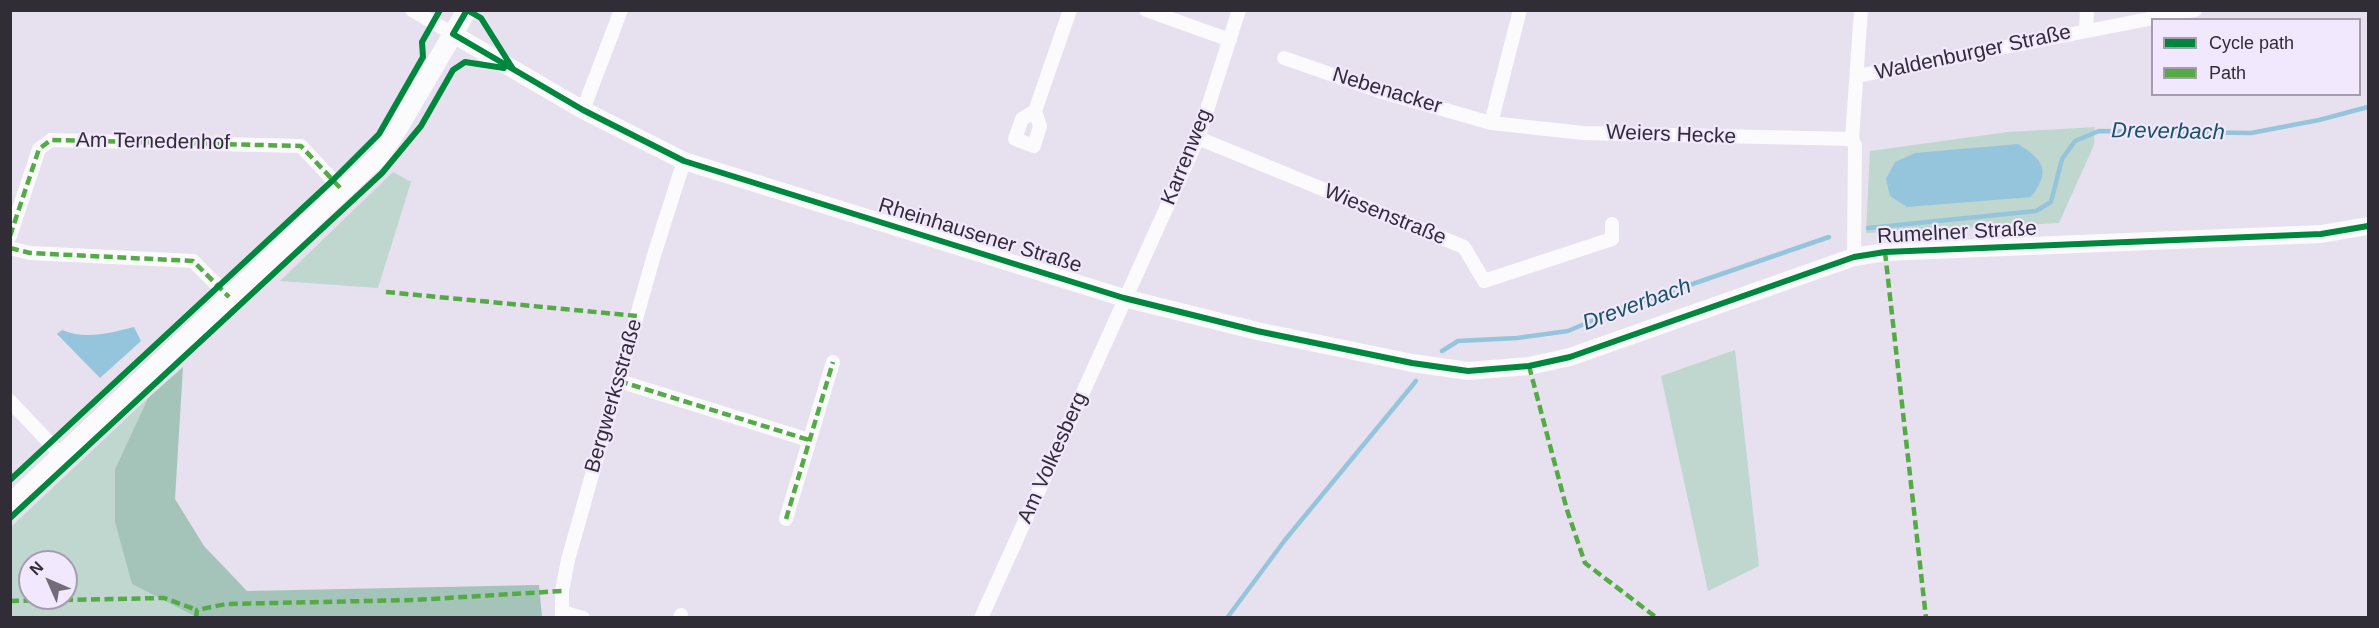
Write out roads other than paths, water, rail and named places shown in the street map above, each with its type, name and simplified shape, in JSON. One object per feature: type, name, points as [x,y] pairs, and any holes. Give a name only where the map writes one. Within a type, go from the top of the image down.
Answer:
[{"type":"main road","points":[[10,504],[379,156],[395,133],[467,10]]},
{"type":"street","points":[[412,10],[453,34]]},
{"type":"street","points":[[583,110],[621,10]]},
{"type":"street","points":[[1035,111],[1070,10]]},
{"type":"street","points":[[1146,10],[1230,40]]},
{"type":"street","name":"Karrenweg","points":[[1124,298],[1198,138],[1239,10]]},
{"type":"street","points":[[1491,123],[1520,10]]},
{"type":"street","points":[[1854,256],[1855,146],[1852,139],[1861,10]]},
{"type":"street","points":[[2086,30],[2087,10]]},
{"type":"street","name":"Waldenburger Straße","points":[[2151,18],[2195,10]]},
{"type":"street","name":"Waldenburger Straße","points":[[1857,76],[2151,18]]},
{"type":"street","name":"Rheinhausener Straße","points":[[453,34],[583,110],[684,161],[1124,298],[1257,331],[1412,363],[1468,370],[1529,366]]},
{"type":"street","name":"Nebenacker","points":[[1284,58],[1379,91],[1491,123]]},
{"type":"street","name":"Weiers Hecke","points":[[1491,123],[1583,133],[1852,139]]},
{"type":"street","name":"Wiesenstraße","points":[[1198,138],[1464,247],[1484,281],[1612,239],[1612,224]]},
{"type":"street","name":"Am Ternedenhof","points":[[10,236],[39,149],[51,140],[301,146],[343,191]]},
{"type":"street","name":"Bergwerksstraße","points":[[583,618],[562,615],[562,591],[568,560],[684,161]]},
{"type":"street","name":"Rumelner Straße","points":[[1529,366],[1616,342],[1854,256],[1897,252],[2321,234],[2368,226]]},
{"type":"street","points":[[10,248],[30,253],[193,261],[229,297]]},
{"type":"street","name":"Am Volkesberg","points":[[981,618],[1124,298]]},
{"type":"street","points":[[786,519],[833,362]]},
{"type":"street","points":[[619,381],[809,440]]},
{"type":"street","points":[[10,401],[62,455]]},
{"type":"water","points":[[2018,144],[2034,155],[2042,167],[2041,180],[2031,197],[1907,207],[1890,196],[1886,179],[1895,162],[1915,153]]},
{"type":"water","points":[[134,327],[141,341],[100,378],[57,334],[62,330],[89,335]]},
{"type":"waterway","name":"Dreverbach","points":[[1868,228],[2036,211],[2051,202],[2062,159],[2075,141],[2099,131],[2251,133],[2319,120],[2368,107]]},
{"type":"waterway","name":"Dreverbach","points":[[1442,351],[1458,341],[1517,338],[1568,331],[1617,310],[1829,237]]},
{"type":"waterway","name":"Dreverbach","points":[[1227,618],[1285,540],[1416,381]]}]
